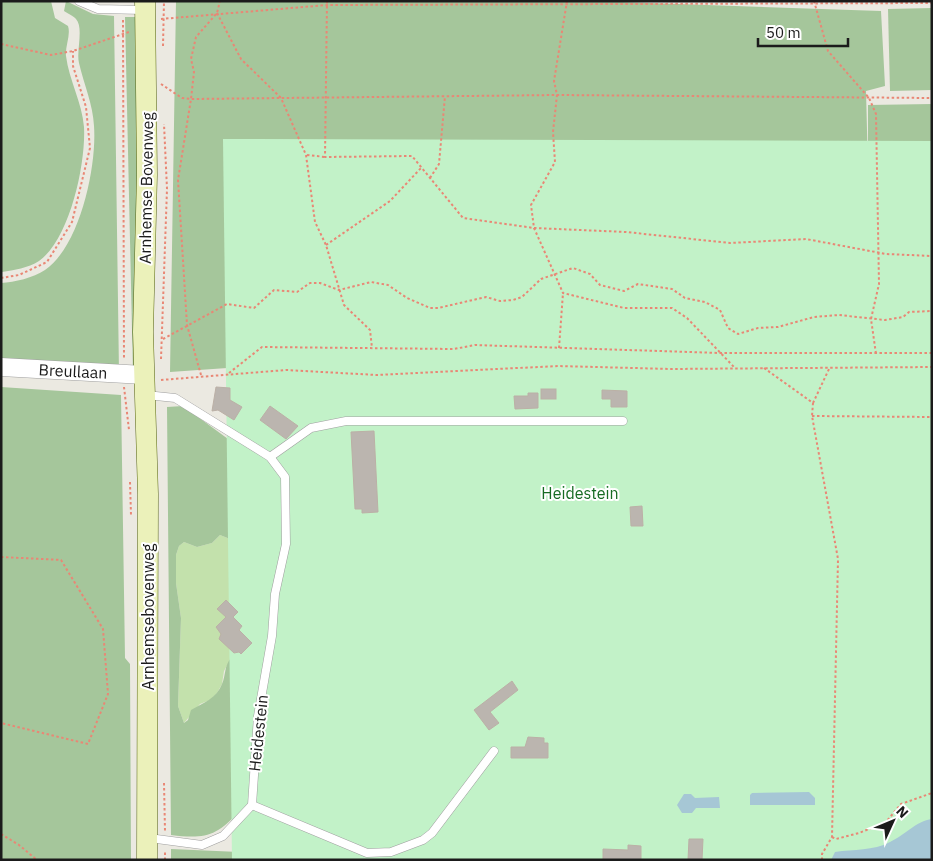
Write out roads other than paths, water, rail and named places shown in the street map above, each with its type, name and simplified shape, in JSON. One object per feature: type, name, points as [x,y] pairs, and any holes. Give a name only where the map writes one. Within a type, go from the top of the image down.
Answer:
[{"type":"main road","name":"Arnhemse Bovenweg","points":[[145,13],[153,378]]},
{"type":"main road","name":"Arnhemsebovenweg","points":[[147,860],[148,494],[144,395],[153,378]]},
{"type":"street","name":"Breullaan","points":[[1,367],[123,374],[153,378]]},
{"type":"lane","points":[[79,1],[98,9],[145,13]]},
{"type":"lane","name":"Heidestein","points":[[144,395],[175,398],[270,457],[285,477],[286,544],[275,594],[272,636],[258,716],[252,805]]},
{"type":"lane","points":[[270,457],[311,428],[346,421],[623,421]]},
{"type":"lane","points":[[147,838],[202,845],[223,836],[252,805],[368,853],[391,852],[423,840],[432,833],[494,751]]},
{"type":"water","points":[[809,792],[815,798],[815,805],[750,805],[750,795],[752,793]]},
{"type":"water","points":[[684,794],[691,794],[695,798],[719,797],[720,808],[696,808],[692,813],[682,813],[677,805]]},
{"type":"water","points":[[932,819],[932,860],[831,860],[835,852],[884,845],[921,822]]}]
